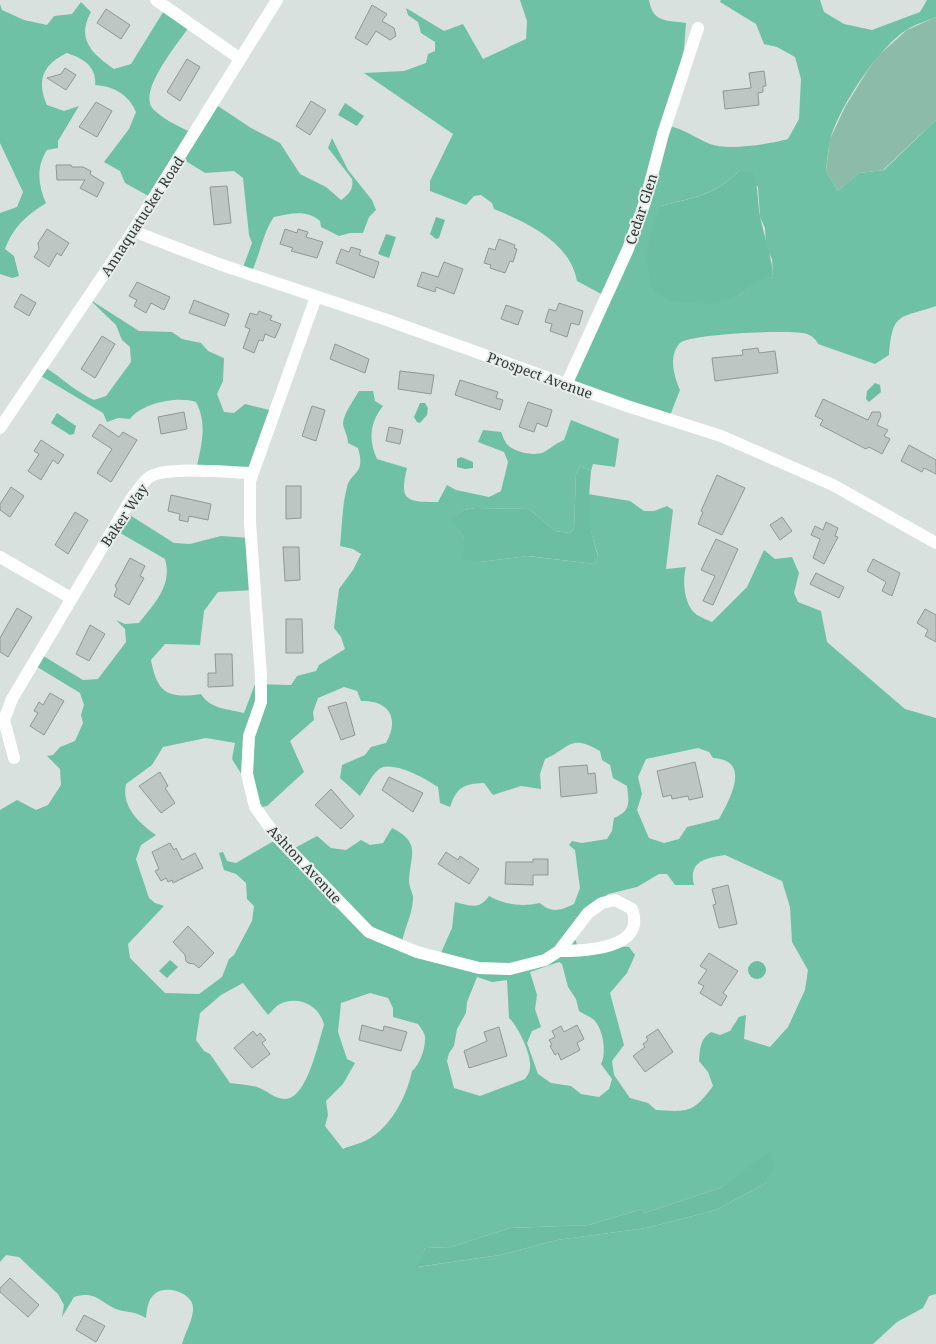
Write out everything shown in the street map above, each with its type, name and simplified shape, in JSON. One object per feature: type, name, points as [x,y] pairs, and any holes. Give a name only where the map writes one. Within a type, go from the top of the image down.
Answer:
[{"type":"street","points":[[156,0],[239,58]]},
{"type":"street","name":"Annaquatucket Road","points":[[0,428],[133,231],[239,58],[277,0]]},
{"type":"street","name":"Cedar Glen","points":[[566,384],[628,249],[645,202],[666,125],[698,28]]},
{"type":"street","name":"Prospect Avenue","points":[[133,231],[219,264],[721,436],[833,485],[936,542]]},
{"type":"street","points":[[252,473],[316,297]]},
{"type":"street","name":"Baker Way","points":[[14,758],[4,720],[12,699],[131,499],[149,477],[162,472],[252,473]]},
{"type":"street","name":"Ashton Avenue","points":[[252,473],[250,481],[250,523],[261,676],[261,702],[249,736],[247,774],[255,807],[276,836],[369,932],[418,952],[479,968],[510,969],[544,960],[559,951],[588,914],[602,903],[616,900],[632,909],[635,916],[634,928],[627,938],[596,949],[559,951]]},
{"type":"street","points":[[0,557],[71,598]]},
{"type":"shaded area","points":[[520,0],[649,0],[657,17],[686,23],[684,49],[667,125],[710,144],[738,147],[760,145],[788,139],[799,119],[801,79],[795,57],[777,47],[764,44],[756,24],[720,2],[721,0],[820,0],[824,12],[844,24],[872,30],[920,12],[927,0],[936,0],[936,17],[911,27],[897,37],[873,63],[850,96],[834,128],[830,141],[826,171],[838,191],[859,173],[884,170],[936,120],[936,306],[900,319],[893,331],[889,355],[875,364],[818,344],[815,339],[807,334],[783,332],[742,333],[687,340],[680,343],[674,354],[674,372],[680,390],[669,418],[572,386],[605,296],[577,281],[573,267],[566,255],[545,236],[520,221],[494,209],[492,203],[481,195],[474,196],[466,205],[430,191],[430,181],[453,134],[364,73],[404,71],[426,63],[428,54],[435,51],[435,42],[421,33],[418,22],[408,15],[406,8],[444,31],[463,24],[483,59],[526,39],[527,21]],"holes":[[[739,171],[758,187],[760,217],[765,228],[766,247],[772,259],[773,277],[758,280],[738,296],[674,301],[661,206],[712,191]]]},
{"type":"shaded area","points":[[81,2],[91,12],[85,30],[89,45],[99,58],[114,69],[131,64],[165,9],[191,24],[169,54],[154,80],[150,92],[150,102],[154,110],[194,134],[215,104],[251,128],[280,143],[300,174],[326,187],[341,200],[350,191],[352,179],[328,148],[332,138],[348,170],[372,200],[376,210],[369,217],[363,233],[350,233],[339,236],[321,227],[320,221],[315,217],[304,214],[274,217],[267,229],[252,271],[242,270],[252,243],[249,235],[243,178],[234,171],[205,173],[181,158],[152,198],[125,183],[120,171],[104,162],[129,129],[136,112],[120,92],[108,87],[95,85],[94,73],[91,68],[83,60],[67,53],[52,62],[47,68],[42,81],[42,88],[47,105],[64,111],[79,106],[58,141],[58,148],[47,150],[43,156],[39,176],[41,190],[46,203],[21,222],[12,234],[5,249],[14,256],[19,276],[12,278],[0,274],[0,213],[17,207],[23,192],[0,143],[0,4],[2,10],[24,20],[47,25],[54,16],[72,14]]},
{"type":"shaded area","points":[[936,17],[936,120],[883,170],[859,173],[838,191],[826,171],[830,139],[845,107],[879,55],[907,30]]},
{"type":"shaded area","points":[[345,103],[364,116],[357,126],[338,115]]},
{"type":"shaded area","points":[[739,171],[753,173],[755,179],[760,216],[770,254],[773,277],[758,281],[738,296],[711,304],[673,302],[653,291],[647,257],[652,228],[661,206],[712,191]]},
{"type":"shaded area","points":[[436,217],[445,220],[439,238],[436,239],[430,234]]},
{"type":"shaded area","points":[[386,234],[396,237],[389,258],[378,254]]},
{"type":"shaded area","points":[[89,299],[139,331],[172,332],[182,339],[201,343],[208,351],[224,358],[223,381],[217,394],[224,412],[234,413],[245,404],[274,411],[253,473],[196,471],[203,427],[196,402],[180,400],[161,402],[143,409],[130,419],[118,418],[107,422],[103,413],[41,376],[43,366],[94,400],[106,396],[131,362],[130,347],[122,340],[116,325]]},
{"type":"shaded area","points":[[875,383],[880,385],[881,392],[869,402],[866,399],[867,391]]},
{"type":"shaded area","points":[[359,391],[373,391],[375,401],[383,406],[373,425],[372,445],[374,452],[377,459],[407,468],[404,487],[405,493],[412,500],[438,502],[447,485],[456,490],[489,497],[501,491],[508,462],[504,452],[478,442],[483,430],[501,432],[509,446],[529,454],[544,452],[564,440],[571,420],[619,439],[615,467],[593,464],[591,471],[580,466],[576,474],[574,529],[570,533],[555,531],[529,509],[476,508],[464,510],[452,519],[479,562],[527,556],[595,564],[598,555],[590,525],[588,494],[630,501],[644,511],[654,511],[667,506],[673,510],[666,569],[686,567],[684,579],[685,593],[689,606],[697,615],[712,622],[747,587],[764,550],[775,559],[792,557],[799,573],[794,593],[798,602],[821,611],[827,642],[905,709],[936,718],[936,1294],[929,1296],[923,1308],[897,1322],[873,1344],[182,1344],[193,1311],[192,1302],[184,1294],[172,1290],[156,1293],[148,1304],[146,1318],[135,1313],[119,1310],[93,1296],[82,1295],[74,1297],[62,1317],[64,1305],[58,1294],[19,1257],[6,1255],[0,1262],[0,810],[17,800],[36,810],[48,805],[61,785],[60,769],[47,756],[53,755],[60,747],[75,741],[83,723],[81,715],[84,705],[80,693],[34,665],[40,654],[83,680],[98,679],[126,642],[125,629],[116,620],[125,624],[139,623],[161,594],[166,577],[165,559],[115,530],[125,512],[174,543],[190,544],[221,536],[250,538],[254,590],[218,592],[204,611],[200,645],[165,644],[151,660],[157,680],[166,691],[180,695],[201,694],[214,706],[244,713],[255,684],[291,685],[297,676],[316,671],[319,665],[345,649],[341,637],[334,628],[339,589],[353,570],[361,554],[353,549],[340,546],[342,516],[347,487],[357,472],[360,463],[358,448],[348,443],[343,420]],"holes":[[[344,687],[357,691],[361,701],[371,701],[379,704],[389,712],[392,718],[392,726],[386,743],[371,747],[365,755],[342,765],[340,778],[360,796],[373,775],[383,767],[390,766],[408,771],[438,787],[440,803],[450,807],[458,791],[471,784],[484,783],[493,795],[521,786],[541,789],[540,774],[545,759],[571,744],[582,743],[600,751],[602,760],[610,765],[613,778],[627,786],[628,806],[620,815],[614,818],[612,831],[607,839],[582,843],[572,841],[569,845],[575,850],[580,888],[574,904],[553,910],[540,903],[514,904],[489,896],[482,903],[474,906],[455,902],[452,928],[440,955],[402,942],[413,900],[409,881],[412,850],[407,839],[392,828],[383,843],[370,845],[361,840],[346,850],[331,848],[317,836],[291,850],[277,839],[236,863],[227,861],[223,852],[219,853],[224,870],[236,874],[246,883],[247,899],[254,906],[252,921],[234,955],[229,959],[222,977],[199,994],[165,993],[130,958],[128,944],[164,906],[155,903],[149,898],[136,859],[141,845],[156,835],[143,825],[129,807],[126,800],[126,784],[152,765],[163,747],[206,738],[235,743],[232,759],[262,807],[267,806],[304,772],[290,741],[314,720],[313,712],[318,698]],[[698,748],[709,752],[713,758],[725,760],[732,766],[735,773],[735,782],[719,819],[687,827],[679,839],[664,843],[649,838],[637,810],[642,794],[638,777],[646,759]],[[725,855],[782,881],[790,907],[792,942],[808,970],[805,990],[788,1027],[770,1047],[744,1039],[746,1015],[739,1017],[730,1031],[720,1035],[711,1032],[707,1035],[701,1045],[699,1061],[708,1072],[713,1086],[695,1106],[689,1109],[676,1111],[656,1110],[648,1103],[630,1098],[614,1075],[612,1061],[624,1045],[610,993],[627,973],[635,955],[629,947],[615,946],[582,956],[572,932],[586,910],[608,894],[637,887],[659,874],[667,874],[675,885],[694,885],[693,877],[696,866],[705,859]],[[559,962],[562,964],[568,987],[576,999],[579,1011],[593,1019],[602,1034],[604,1053],[601,1064],[612,1079],[609,1089],[599,1097],[581,1094],[571,1086],[551,1083],[538,1074],[527,1043],[532,1031],[541,1027],[535,1009],[537,995],[530,972]],[[477,977],[492,982],[507,980],[509,1018],[524,1041],[529,1056],[530,1071],[525,1079],[480,1096],[454,1088],[447,1061],[449,1053],[454,1046],[457,1029],[466,1013],[467,1002]],[[243,983],[268,1015],[278,1005],[287,1002],[294,1001],[308,1004],[318,1012],[324,1025],[315,1056],[300,1090],[293,1097],[281,1099],[257,1087],[230,1083],[210,1054],[204,1051],[196,1040],[200,1013],[221,995]],[[370,993],[388,998],[393,1008],[393,1017],[418,1024],[425,1036],[422,1055],[418,1065],[412,1071],[403,1099],[393,1116],[372,1137],[343,1149],[325,1126],[328,1115],[326,1101],[343,1084],[355,1063],[347,1059],[338,1032],[341,1003]],[[743,1172],[766,1183],[716,1210],[646,1228],[557,1240],[500,1255],[418,1267],[425,1248],[451,1247],[510,1228],[589,1225],[642,1209],[645,1213],[720,1188]]]},
{"type":"shaded area","points":[[420,403],[425,403],[428,408],[427,415],[420,423],[414,417]]},
{"type":"shaded area","points":[[57,413],[76,426],[74,434],[70,435],[51,423]]},
{"type":"shaded area","points":[[461,457],[473,462],[473,468],[457,467],[457,459]]},
{"type":"shaded area","points":[[580,466],[591,471],[589,514],[598,556],[595,564],[528,556],[479,562],[463,559],[464,538],[451,519],[464,510],[476,508],[529,509],[555,531],[570,533],[574,529],[576,474]]},
{"type":"shaded area","points":[[170,960],[178,967],[167,978],[159,971]]},
{"type":"shaded area","points":[[757,961],[763,964],[766,970],[763,976],[757,979],[751,976],[748,970],[751,964]]},
{"type":"shaded area","points":[[770,1151],[775,1166],[766,1183],[716,1210],[646,1228],[557,1240],[500,1255],[417,1267],[425,1248],[451,1247],[510,1228],[589,1225],[642,1209],[645,1213],[720,1188]]},
{"type":"building","points":[[372,5],[387,14],[382,21],[394,28],[396,36],[390,40],[376,31],[367,45],[355,38]]},
{"type":"building","points":[[106,9],[130,25],[121,39],[97,23]]},
{"type":"building","points":[[187,59],[200,67],[180,101],[167,92]]},
{"type":"building","points":[[65,68],[76,75],[66,90],[47,78],[61,74]]},
{"type":"building","points":[[764,71],[766,86],[763,86],[763,92],[758,93],[759,105],[725,109],[723,91],[751,88],[749,73]]},
{"type":"building","points":[[311,101],[326,110],[310,135],[296,126]]},
{"type":"building","points":[[96,102],[112,111],[97,137],[79,127]]},
{"type":"building","points":[[56,165],[83,167],[91,171],[90,174],[104,183],[97,197],[80,188],[85,180],[57,180]]},
{"type":"building","points":[[227,186],[231,223],[214,225],[210,187]]},
{"type":"building","points":[[47,229],[69,243],[61,256],[57,253],[49,267],[34,257],[39,249],[38,243]]},
{"type":"building","points":[[285,229],[297,233],[298,229],[308,232],[306,237],[323,242],[317,258],[291,251],[293,248],[280,244]]},
{"type":"building","points":[[499,239],[515,245],[514,248],[517,249],[513,262],[510,261],[505,273],[490,268],[491,265],[484,263],[489,248],[495,250]]},
{"type":"building","points":[[351,247],[361,250],[359,255],[379,262],[374,278],[336,263],[341,249],[349,252]]},
{"type":"building","points":[[444,262],[463,269],[454,294],[436,287],[435,292],[417,286],[422,272],[438,277]]},
{"type":"building","points":[[137,282],[170,297],[164,310],[151,303],[146,313],[134,306],[137,300],[129,296]]},
{"type":"building","points":[[21,294],[36,303],[29,316],[14,307]]},
{"type":"building","points":[[194,300],[229,314],[225,326],[189,313]]},
{"type":"building","points":[[559,303],[583,311],[579,325],[571,323],[567,337],[550,331],[552,324],[545,322],[549,309],[556,311]]},
{"type":"building","points":[[506,305],[523,311],[518,325],[501,319]]},
{"type":"building","points":[[259,311],[272,316],[270,320],[281,324],[275,338],[265,334],[263,341],[259,340],[254,353],[243,348],[250,329],[245,327],[250,313],[257,315]]},
{"type":"building","points":[[102,336],[115,344],[95,378],[81,369]]},
{"type":"building","points":[[335,344],[369,359],[365,373],[330,359]]},
{"type":"building","points":[[758,348],[759,353],[775,351],[778,373],[715,381],[712,358],[743,355],[742,350]]},
{"type":"building","points":[[400,371],[434,375],[431,394],[398,389]]},
{"type":"building","points":[[460,380],[498,392],[496,398],[503,400],[500,410],[455,395]]},
{"type":"building","points":[[823,399],[868,420],[872,412],[880,412],[881,416],[877,425],[888,430],[884,436],[890,439],[882,454],[869,447],[866,449],[820,425],[823,420],[815,416]]},
{"type":"building","points":[[528,402],[552,410],[547,427],[537,423],[534,432],[519,427]]},
{"type":"building","points":[[312,406],[325,410],[316,441],[302,436]]},
{"type":"building","points":[[184,412],[187,429],[161,434],[158,417]]},
{"type":"building","points":[[100,424],[119,437],[123,432],[137,440],[111,482],[97,473],[112,449],[92,436]]},
{"type":"building","points":[[389,427],[403,430],[400,444],[386,441]]},
{"type":"building","points":[[41,440],[64,455],[58,464],[53,460],[41,480],[28,471],[39,454],[34,451]]},
{"type":"building","points":[[909,445],[936,460],[936,474],[924,468],[922,472],[901,461]]},
{"type":"building","points":[[717,475],[745,488],[722,535],[698,524],[703,512],[701,511]]},
{"type":"building","points":[[286,486],[301,486],[301,518],[286,519]]},
{"type":"building","points":[[11,487],[24,496],[10,517],[0,510],[0,504]]},
{"type":"building","points":[[171,495],[211,504],[208,520],[189,516],[188,522],[179,520],[180,514],[168,511]]},
{"type":"building","points":[[75,512],[88,520],[68,554],[55,545]]},
{"type":"building","points":[[782,517],[792,531],[780,540],[770,525]]},
{"type":"building","points":[[826,522],[838,528],[835,536],[838,537],[824,564],[813,558],[820,539],[811,535],[815,526],[823,530]]},
{"type":"building","points":[[716,539],[738,549],[713,605],[703,601],[715,576],[701,570]]},
{"type":"building","points":[[283,547],[299,547],[300,580],[285,581]]},
{"type":"building","points":[[130,558],[145,566],[140,576],[144,578],[129,605],[114,596],[117,589],[115,586]]},
{"type":"building","points":[[873,559],[900,573],[892,596],[882,591],[886,582],[867,571]]},
{"type":"building","points":[[816,573],[844,587],[839,598],[810,584]]},
{"type":"building","points":[[17,608],[32,617],[8,657],[0,652],[0,638]]},
{"type":"building","points":[[925,609],[936,615],[936,642],[925,636],[928,630],[917,623]]},
{"type":"building","points":[[286,619],[302,619],[303,653],[286,653]]},
{"type":"building","points":[[90,625],[105,634],[89,661],[76,654]]},
{"type":"building","points":[[215,654],[232,654],[233,686],[208,687],[208,673],[216,673]]},
{"type":"building","points":[[50,693],[64,701],[44,735],[30,726],[38,713],[34,711],[39,702],[43,705]]},
{"type":"building","points":[[346,702],[355,735],[341,740],[328,707]]},
{"type":"building","points":[[695,762],[703,797],[689,800],[688,796],[672,799],[671,795],[663,797],[657,771]]},
{"type":"building","points":[[587,765],[588,774],[595,773],[597,793],[561,797],[559,767]]},
{"type":"building","points":[[160,772],[168,786],[165,788],[175,803],[161,813],[139,786]]},
{"type":"building","points":[[389,777],[423,793],[413,812],[382,790]]},
{"type":"building","points":[[331,789],[354,816],[341,829],[315,805]]},
{"type":"building","points":[[170,843],[174,850],[176,848],[182,860],[195,853],[203,868],[173,883],[172,880],[168,882],[166,878],[161,881],[155,871],[159,869],[152,852]]},
{"type":"building","points":[[446,852],[458,860],[460,856],[479,869],[469,884],[438,864]]},
{"type":"building","points":[[533,859],[548,859],[548,875],[533,875],[533,885],[505,884],[506,862],[533,862]]},
{"type":"building","points":[[728,885],[737,924],[719,928],[713,905],[716,904],[712,889]]},
{"type":"building","points":[[188,926],[214,953],[199,968],[186,961],[185,955],[173,942]]},
{"type":"building","points":[[709,953],[738,971],[723,993],[727,996],[721,1006],[700,993],[704,986],[698,983],[707,970],[700,966]]},
{"type":"building","points":[[362,1025],[383,1031],[384,1026],[407,1032],[401,1051],[359,1040]]},
{"type":"building","points":[[577,1025],[584,1039],[577,1043],[580,1050],[561,1060],[558,1053],[555,1055],[550,1046],[552,1045],[549,1040],[555,1037],[552,1031],[561,1026],[564,1032]]},
{"type":"building","points":[[499,1027],[507,1056],[469,1068],[464,1051],[487,1041],[484,1032]]},
{"type":"building","points":[[658,1029],[673,1052],[645,1072],[633,1056],[645,1047],[643,1044],[648,1040],[646,1037]]},
{"type":"building","points":[[253,1031],[257,1036],[260,1033],[266,1040],[262,1043],[270,1054],[252,1068],[234,1048]]},
{"type":"building","points":[[10,1278],[39,1305],[28,1317],[0,1292],[0,1288]]},
{"type":"building","points":[[84,1315],[105,1326],[96,1342],[76,1330]]}]
